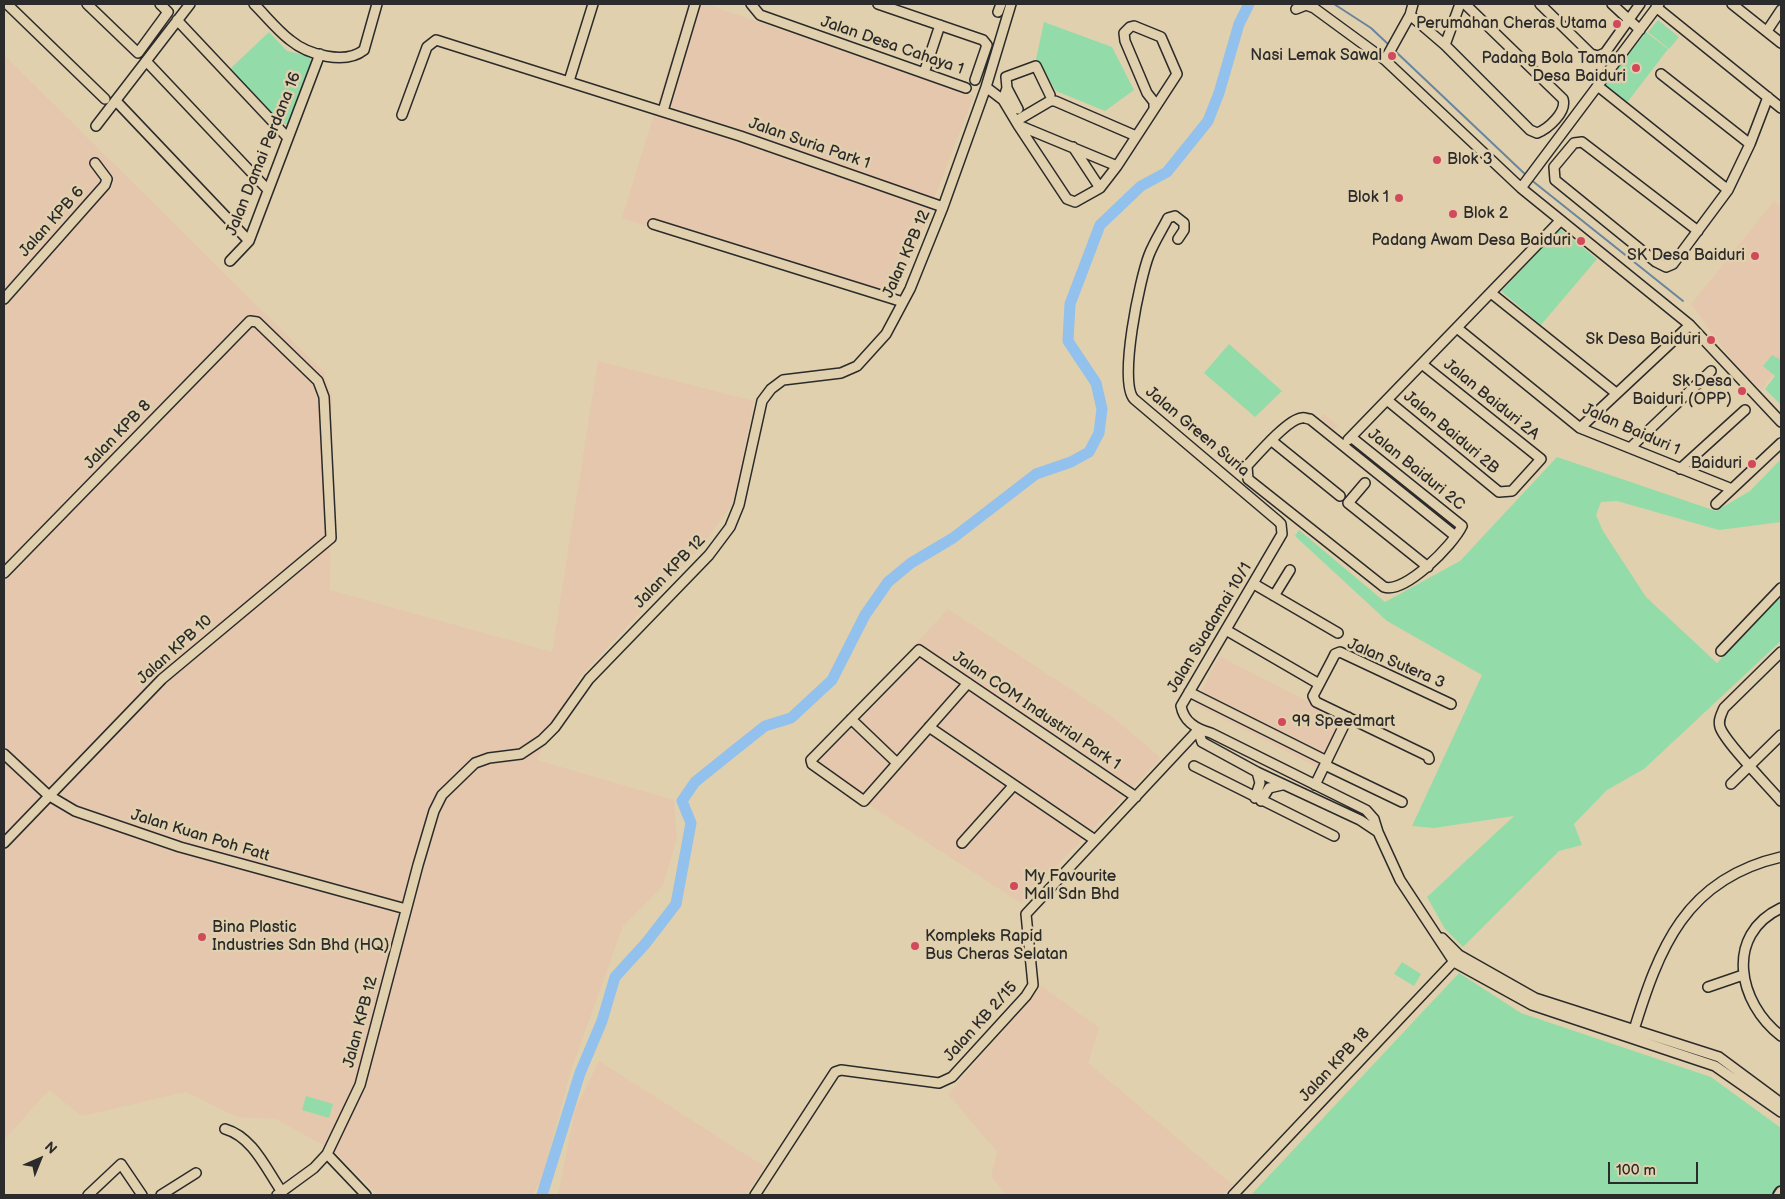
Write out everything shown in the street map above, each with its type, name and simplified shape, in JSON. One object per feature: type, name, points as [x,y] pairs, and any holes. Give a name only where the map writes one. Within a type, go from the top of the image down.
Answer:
[{"type":"street","points":[[4,7],[7,4],[105,99]]},
{"type":"street","points":[[87,4],[138,53],[168,12],[160,4]]},
{"type":"street","points":[[96,126],[190,4]]},
{"type":"street","points":[[254,4],[289,40],[320,54],[350,57],[364,50],[377,4]]},
{"type":"street","points":[[569,81],[592,4]]},
{"type":"street","points":[[664,111],[695,4]]},
{"type":"street","points":[[878,4],[984,40],[987,45],[975,80]]},
{"type":"street","name":"Jalan KPB 12","points":[[280,1194],[314,1168],[327,1154],[360,1085],[434,811],[450,785],[475,763],[488,758],[522,754],[542,740],[555,727],[588,679],[646,618],[686,581],[721,540],[739,505],[762,401],[771,389],[783,380],[841,373],[858,366],[886,334],[903,302],[944,207],[986,87],[1011,4]]},
{"type":"street","points":[[1385,60],[1410,15],[1413,4]]},
{"type":"street","points":[[1445,45],[1460,4]]},
{"type":"street","points":[[1410,15],[1445,45],[1530,130],[1537,133],[1544,130],[1563,110],[1563,99],[1466,4]]},
{"type":"street","points":[[1540,4],[1591,54],[1598,56],[1605,53],[1640,4]]},
{"type":"street","points":[[1612,4],[1640,30]]},
{"type":"street","points":[[1732,4],[1781,43]]},
{"type":"street","points":[[1296,9],[1306,5],[1314,8],[1385,60],[1521,188],[1560,222],[1690,325],[1781,422]]},
{"type":"street","name":"Jalan Desa Cahaya 1","points":[[752,6],[760,15],[966,88]]},
{"type":"street","points":[[1521,188],[1658,6],[1781,108]]},
{"type":"street","points":[[1767,31],[1781,10]]},
{"type":"street","points":[[177,20],[288,138]]},
{"type":"street","points":[[924,73],[940,25]]},
{"type":"street","points":[[986,87],[1003,100],[1070,202],[1075,202],[1100,188],[1117,166],[1154,109],[1176,74],[1161,37],[1134,26],[1130,27],[1124,33],[1125,40],[1147,93],[1154,102],[1154,109]]},
{"type":"street","name":"Jalan Suria Park 1","points":[[402,115],[427,47],[436,40],[664,111],[944,207]]},
{"type":"street","name":"Jalan Damai Perdana 16","points":[[230,261],[249,241],[320,54]]},
{"type":"street","points":[[146,61],[268,190]]},
{"type":"street","points":[[1018,108],[1007,88],[1006,77],[1036,66],[1050,95]]},
{"type":"street","points":[[1661,74],[1750,144]]},
{"type":"street","points":[[1598,87],[1728,190]]},
{"type":"street","points":[[1003,100],[1007,88]]},
{"type":"street","points":[[1698,231],[1582,142],[1574,143],[1554,167],[1556,180],[1656,262],[1666,266],[1674,264],[1728,190],[1750,144],[1768,97]]},
{"type":"street","points":[[116,101],[249,241]]},
{"type":"street","points":[[1017,123],[1050,101],[1136,136]]},
{"type":"street","points":[[1017,123],[1117,166]]},
{"type":"street","points":[[1073,147],[1100,188]]},
{"type":"street","name":"Jalan KPB 6","points":[[4,299],[105,185],[107,179],[95,163]]},
{"type":"street","name":"Jalan Green Suria","points":[[1178,239],[1184,230],[1184,223],[1175,216],[1168,218],[1149,254],[1132,325],[1129,356],[1130,392],[1134,399],[1278,521],[1282,529],[1281,539]]},
{"type":"street","points":[[1343,445],[1560,222]]},
{"type":"street","points":[[653,224],[903,302]]},
{"type":"street","points":[[1491,293],[1616,393]]},
{"type":"street","name":"Jalan KPB 10","points":[[4,843],[48,795],[162,679],[331,538],[322,389],[318,381],[254,320]]},
{"type":"street","name":"Jalan KPB 8","points":[[4,573],[250,321],[254,320]]},
{"type":"street","points":[[1580,428],[1690,325]]},
{"type":"street","name":"Jalan Baiduri 1","points":[[1457,328],[1580,428],[1732,489]]},
{"type":"street","name":"Jalan Baiduri 2A","points":[[1422,364],[1540,459]]},
{"type":"street","points":[[1630,448],[1711,372]]},
{"type":"street","name":"Jalan Baiduri 2B","points":[[1388,400],[1499,492],[1512,491],[1540,459]]},
{"type":"street","points":[[1680,469],[1744,410]]},
{"type":"street","points":[[1301,418],[1310,419],[1454,535],[1428,567],[1393,588],[1384,587],[1248,479],[1246,473],[1247,466],[1272,441],[1295,420],[1301,418]]},
{"type":"street","name":"Jalan Baiduri 2C","points":[[1351,437],[1462,526],[1454,535]]},
{"type":"street","points":[[1272,441],[1340,496]]},
{"type":"street","points":[[1716,504],[1781,443]]},
{"type":"street","points":[[1365,483],[1348,503],[1428,567]]},
{"type":"street","name":"Jalan Suadamai 10/1","points":[[1281,539],[1257,586],[1230,632],[1189,692],[1181,706],[1182,712],[1185,718],[1198,730],[1202,742],[1257,772],[1360,820],[1378,832]]},
{"type":"street","points":[[1274,596],[1290,570]]},
{"type":"street","points":[[1257,586],[1338,633]]},
{"type":"street","points":[[1721,651],[1781,588]]},
{"type":"street","points":[[1230,632],[1319,684],[1313,696],[1316,702],[1428,756],[1429,759]]},
{"type":"street","name":"Jalan COM Industrial Park 1","points":[[851,719],[918,650],[1136,796]]},
{"type":"street","name":"Jalan Sutera 3","points":[[1319,684],[1332,660],[1340,652],[1451,704]]},
{"type":"street","points":[[1781,652],[1724,708],[1719,717],[1720,728],[1781,801]]},
{"type":"street","points":[[897,763],[851,719],[811,760],[812,764],[864,801],[968,683]]},
{"type":"street","points":[[1189,692],[1327,765],[1402,802]]},
{"type":"street","points":[[1315,785],[1327,765],[1348,717]]},
{"type":"street","points":[[929,727],[1013,786],[1095,840]]},
{"type":"street","name":"Jalan Suadamai 10/1","points":[[1198,730],[1211,733],[1366,810],[1374,819],[1400,880],[1436,932],[1442,946],[1457,959],[1532,1005],[1633,1033],[1715,1066],[1781,1112]]},
{"type":"street","name":"Jalan KB 2/15","points":[[755,1195],[835,1072],[841,1070],[939,1083],[952,1078],[1026,996],[1033,985],[1026,914],[1198,730]]},
{"type":"street","points":[[1732,784],[1781,735]]},
{"type":"street","name":"Jalan Kuan Poh Fatt","points":[[4,754],[48,795],[75,811],[146,836],[256,869],[406,909]]},
{"type":"street","points":[[1194,766],[1334,836]]},
{"type":"street","points":[[1257,772],[1260,783],[1258,799]]},
{"type":"street","points":[[1258,799],[1269,788],[1276,785],[1285,785]]},
{"type":"street","points":[[962,842],[1013,786]]},
{"type":"street","points":[[1633,1033],[1649,980],[1682,916],[1714,887],[1748,868],[1781,857]]},
{"type":"street","points":[[1781,908],[1766,915],[1755,927],[1745,943],[1743,975],[1754,1004],[1769,1026],[1781,1036]]},
{"type":"street","name":"Jalan Suadamai 10/1","points":[[1457,959],[1535,998],[1618,1024],[1633,1033],[1651,1034],[1719,1057],[1781,1103]]},
{"type":"street","name":"Jalan KPB 18","points":[[1233,1195],[1457,959]]},
{"type":"street","points":[[1708,987],[1743,975]]},
{"type":"street","points":[[1618,1024],[1628,1022],[1639,1013]]},
{"type":"street","points":[[1639,1013],[1644,1027],[1651,1034]]},
{"type":"street","points":[[225,1129],[236,1132],[248,1142],[280,1194]]},
{"type":"street","points":[[327,1154],[366,1195]]},
{"type":"street","points":[[88,1195],[121,1164],[142,1195]]},
{"type":"street","points":[[161,1195],[196,1173]]},
{"type":"street","points":[[353,1195],[357,1185]]},
{"type":"shaded area","points":[[688,4],[706,4],[974,96],[893,304],[622,218]]},
{"type":"shaded area","points":[[4,55],[324,372],[332,395],[330,590],[552,652],[598,361],[754,401],[733,503],[702,546],[579,678],[537,760],[674,800],[677,837],[663,886],[623,926],[571,1070],[541,1181],[532,1195],[378,1195],[334,1151],[276,1119],[237,1117],[186,1092],[82,1116],[49,1090],[4,1140]]},
{"type":"shaded area","name":"SK Desa Baiduri","points":[[1774,201],[1781,208],[1781,361],[1762,390],[1738,369],[1691,304]]},
{"type":"shaded area","points":[[1324,414],[1338,426],[1334,430],[1320,418]]},
{"type":"shaded area","points":[[948,609],[1110,715],[1161,758],[1021,903],[804,763]]},
{"type":"shaded area","points":[[1219,656],[1344,720],[1319,768],[1195,704]]},
{"type":"shaded area","points":[[1042,986],[1099,1028],[1088,1063],[1233,1185],[1222,1195],[1007,1195],[991,1177],[997,1152],[948,1094]]},
{"type":"shaded area","points":[[599,1061],[765,1167],[746,1195],[558,1195],[575,1110]]},
{"type":"green space","points":[[1658,20],[1679,37],[1669,49],[1648,32]]},
{"type":"green space","points":[[1044,22],[1112,47],[1134,90],[1105,111],[1056,91],[1036,59]]},
{"type":"green space","points":[[269,32],[287,51],[309,56],[312,62],[287,124],[282,124],[230,69]]},
{"type":"green space","name":"Padang Bola Taman Desa Baiduri","points":[[1646,32],[1668,49],[1626,104],[1604,86]]},
{"type":"green space","points":[[1560,229],[1597,259],[1541,325],[1501,291]]},
{"type":"green space","points":[[1229,344],[1282,391],[1255,417],[1204,373]]},
{"type":"green space","points":[[1772,355],[1781,360],[1781,405],[1765,389],[1775,376],[1763,366]]},
{"type":"green space","points":[[1557,457],[1716,511],[1750,491],[1781,459],[1781,522],[1719,530],[1617,501],[1601,502],[1596,515],[1603,531],[1646,597],[1717,663],[1781,596],[1781,641],[1644,769],[1607,790],[1574,824],[1582,845],[1559,851],[1463,947],[1445,929],[1427,897],[1514,816],[1434,828],[1412,826],[1482,675],[1387,621],[1295,536],[1299,530],[1385,602],[1460,561]]},
{"type":"green space","points":[[1402,962],[1421,974],[1414,986],[1394,974]]},
{"type":"green space","points":[[1459,973],[1521,1013],[1711,1077],[1781,1128],[1781,1182],[1773,1195],[1251,1195]]},
{"type":"green space","points":[[306,1096],[333,1104],[329,1118],[302,1110]]},
{"type":"waterway","points":[[542,1195],[580,1073],[602,1021],[615,977],[646,943],[676,904],[691,823],[682,801],[695,782],[765,726],[791,718],[832,680],[865,615],[888,582],[911,563],[953,538],[1036,474],[1071,462],[1089,452],[1099,433],[1102,409],[1096,383],[1068,341],[1070,304],[1100,225],[1141,186],[1167,172],[1208,121],[1219,93],[1239,24],[1249,4]]},
{"type":"waterway","points":[[1334,4],[1371,28],[1389,45]]},
{"type":"waterway","points":[[1394,50],[1527,176]]},
{"type":"waterway","points":[[1530,179],[1683,301]]},
{"type":"place","name":"Perumahan Cheras Utama","points":[[1617,24]]},
{"type":"place","name":"Nasi Lemak Sawal","points":[[1392,56]]},
{"type":"place","name":"Padang Bola Taman Desa Baiduri","points":[[1636,68]]},
{"type":"place","name":"Blok 3","points":[[1437,160]]},
{"type":"place","name":"Blok 1","points":[[1399,198]]},
{"type":"place","name":"Blok 2","points":[[1453,214]]},
{"type":"place","name":"Padang Awam Desa Baiduri","points":[[1581,241]]},
{"type":"place","name":"SK Desa Baiduri","points":[[1755,256]]},
{"type":"place","name":"Sk Desa Baiduri","points":[[1711,340]]},
{"type":"place","name":"Sk Desa Baiduri (OPP)","points":[[1742,391]]},
{"type":"place","name":"Baiduri","points":[[1752,464]]},
{"type":"place","name":"99 Speedmart","points":[[1282,722]]},
{"type":"place","name":"My Favourite Mall Sdn Bhd","points":[[1014,886]]},
{"type":"place","name":"Bina Plastic Industries Sdn Bhd (HQ)","points":[[202,937]]},
{"type":"place","name":"Kompleks Rapid Bus Cheras Selatan","points":[[915,946]]}]
